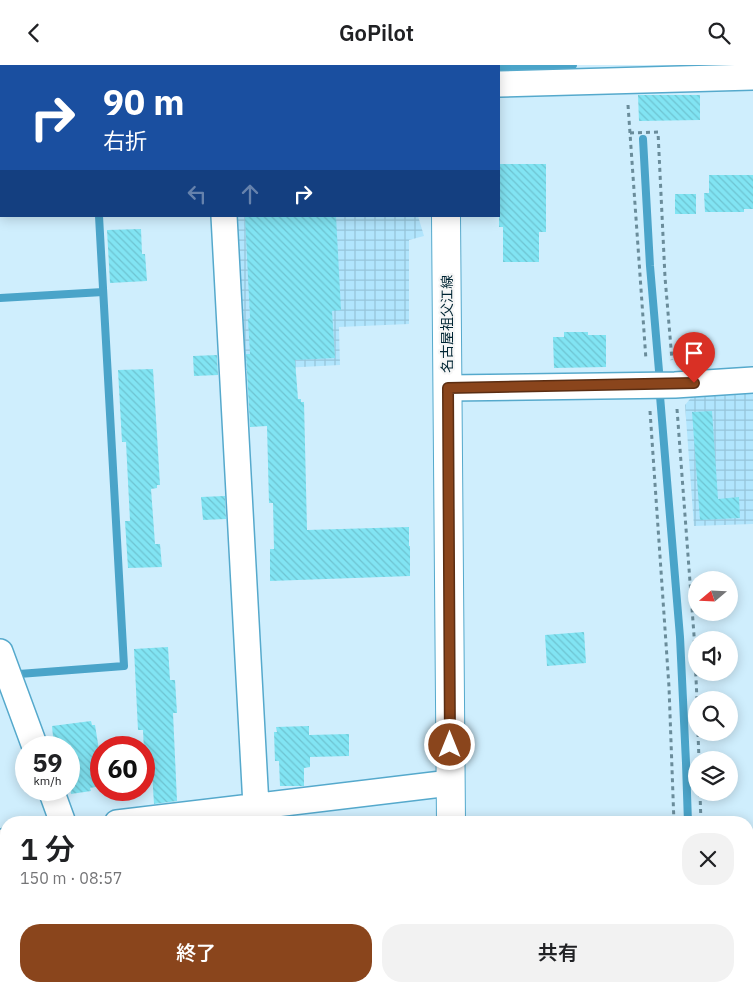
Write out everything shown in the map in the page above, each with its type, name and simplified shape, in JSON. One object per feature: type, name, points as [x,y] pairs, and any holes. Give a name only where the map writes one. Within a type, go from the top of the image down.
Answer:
[{"type":"main road","name":"名古屋祖父江線","points":[[446,217],[451,816]]},
{"type":"street","points":[[500,84],[753,77]]},
{"type":"street","points":[[224,217],[256,806]]},
{"type":"street","points":[[448,388],[675,385],[753,380]]},
{"type":"street","points":[[0,652],[31,736]]},
{"type":"street","points":[[174,816],[450,783]]},
{"type":"street","points":[[55,801],[60,816]]},
{"type":"path","points":[[626,81],[669,687],[674,816]]},
{"type":"path","points":[[630,133],[658,132],[665,277],[675,385],[697,691]]},
{"type":"path","points":[[700,801],[701,816]]},
{"type":"shaded area","points":[[235,217],[418,217],[424,236],[409,240],[409,324],[339,327],[340,365],[244,370]]},
{"type":"shaded area","points":[[753,390],[753,524],[694,526],[685,405],[695,393]]},
{"type":"building","points":[[638,95],[700,95],[700,120],[639,121]]},
{"type":"building","points":[[500,164],[546,164],[546,232],[539,232],[539,262],[503,262],[503,227],[499,227]]},
{"type":"building","points":[[709,175],[753,175],[753,209],[744,209],[744,212],[705,212],[704,193],[709,193]]},
{"type":"building","points":[[675,194],[696,194],[696,214],[675,214]]},
{"type":"building","points":[[245,217],[336,217],[341,310],[332,311],[335,358],[295,360],[298,399],[304,402],[307,530],[409,527],[410,576],[270,581],[270,549],[274,549],[273,503],[269,503],[267,426],[250,427],[246,354],[250,354],[248,319],[250,318]]},
{"type":"building","points":[[141,229],[142,254],[145,254],[147,281],[110,283],[107,230]]},
{"type":"building","points":[[564,332],[588,332],[588,335],[606,335],[606,367],[554,368],[553,337],[564,337]]},
{"type":"building","points":[[217,355],[218,375],[194,376],[193,356]]},
{"type":"building","points":[[153,369],[160,485],[157,485],[157,488],[151,489],[155,544],[160,544],[162,567],[128,568],[125,521],[130,521],[126,442],[122,442],[118,370]]},
{"type":"building","points":[[712,411],[718,499],[739,497],[740,518],[700,520],[692,412]]},
{"type":"building","points":[[225,496],[226,519],[203,520],[201,497]]},
{"type":"building","points":[[584,632],[586,663],[547,666],[545,635]]},
{"type":"building","points":[[168,647],[170,680],[175,680],[177,713],[173,713],[177,801],[154,804],[155,736],[143,736],[143,730],[138,730],[134,649]]},
{"type":"building","points":[[91,721],[92,725],[95,725],[97,736],[90,736],[90,791],[80,793],[80,736],[53,736],[52,726]]},
{"type":"building","points":[[309,726],[309,735],[349,734],[349,756],[310,757],[310,767],[304,768],[304,786],[280,786],[279,761],[275,761],[274,732],[277,732],[276,727]]},
{"type":"waterway","points":[[500,67],[573,65]]},
{"type":"waterway","points":[[643,139],[650,266],[659,371]]},
{"type":"waterway","points":[[19,674],[124,666],[99,217]]},
{"type":"waterway","points":[[0,298],[103,292]]},
{"type":"waterway","points":[[660,396],[680,637],[688,816]]},
{"type":"route","points":[[450,745],[448,388],[675,385],[694,383]]}]
